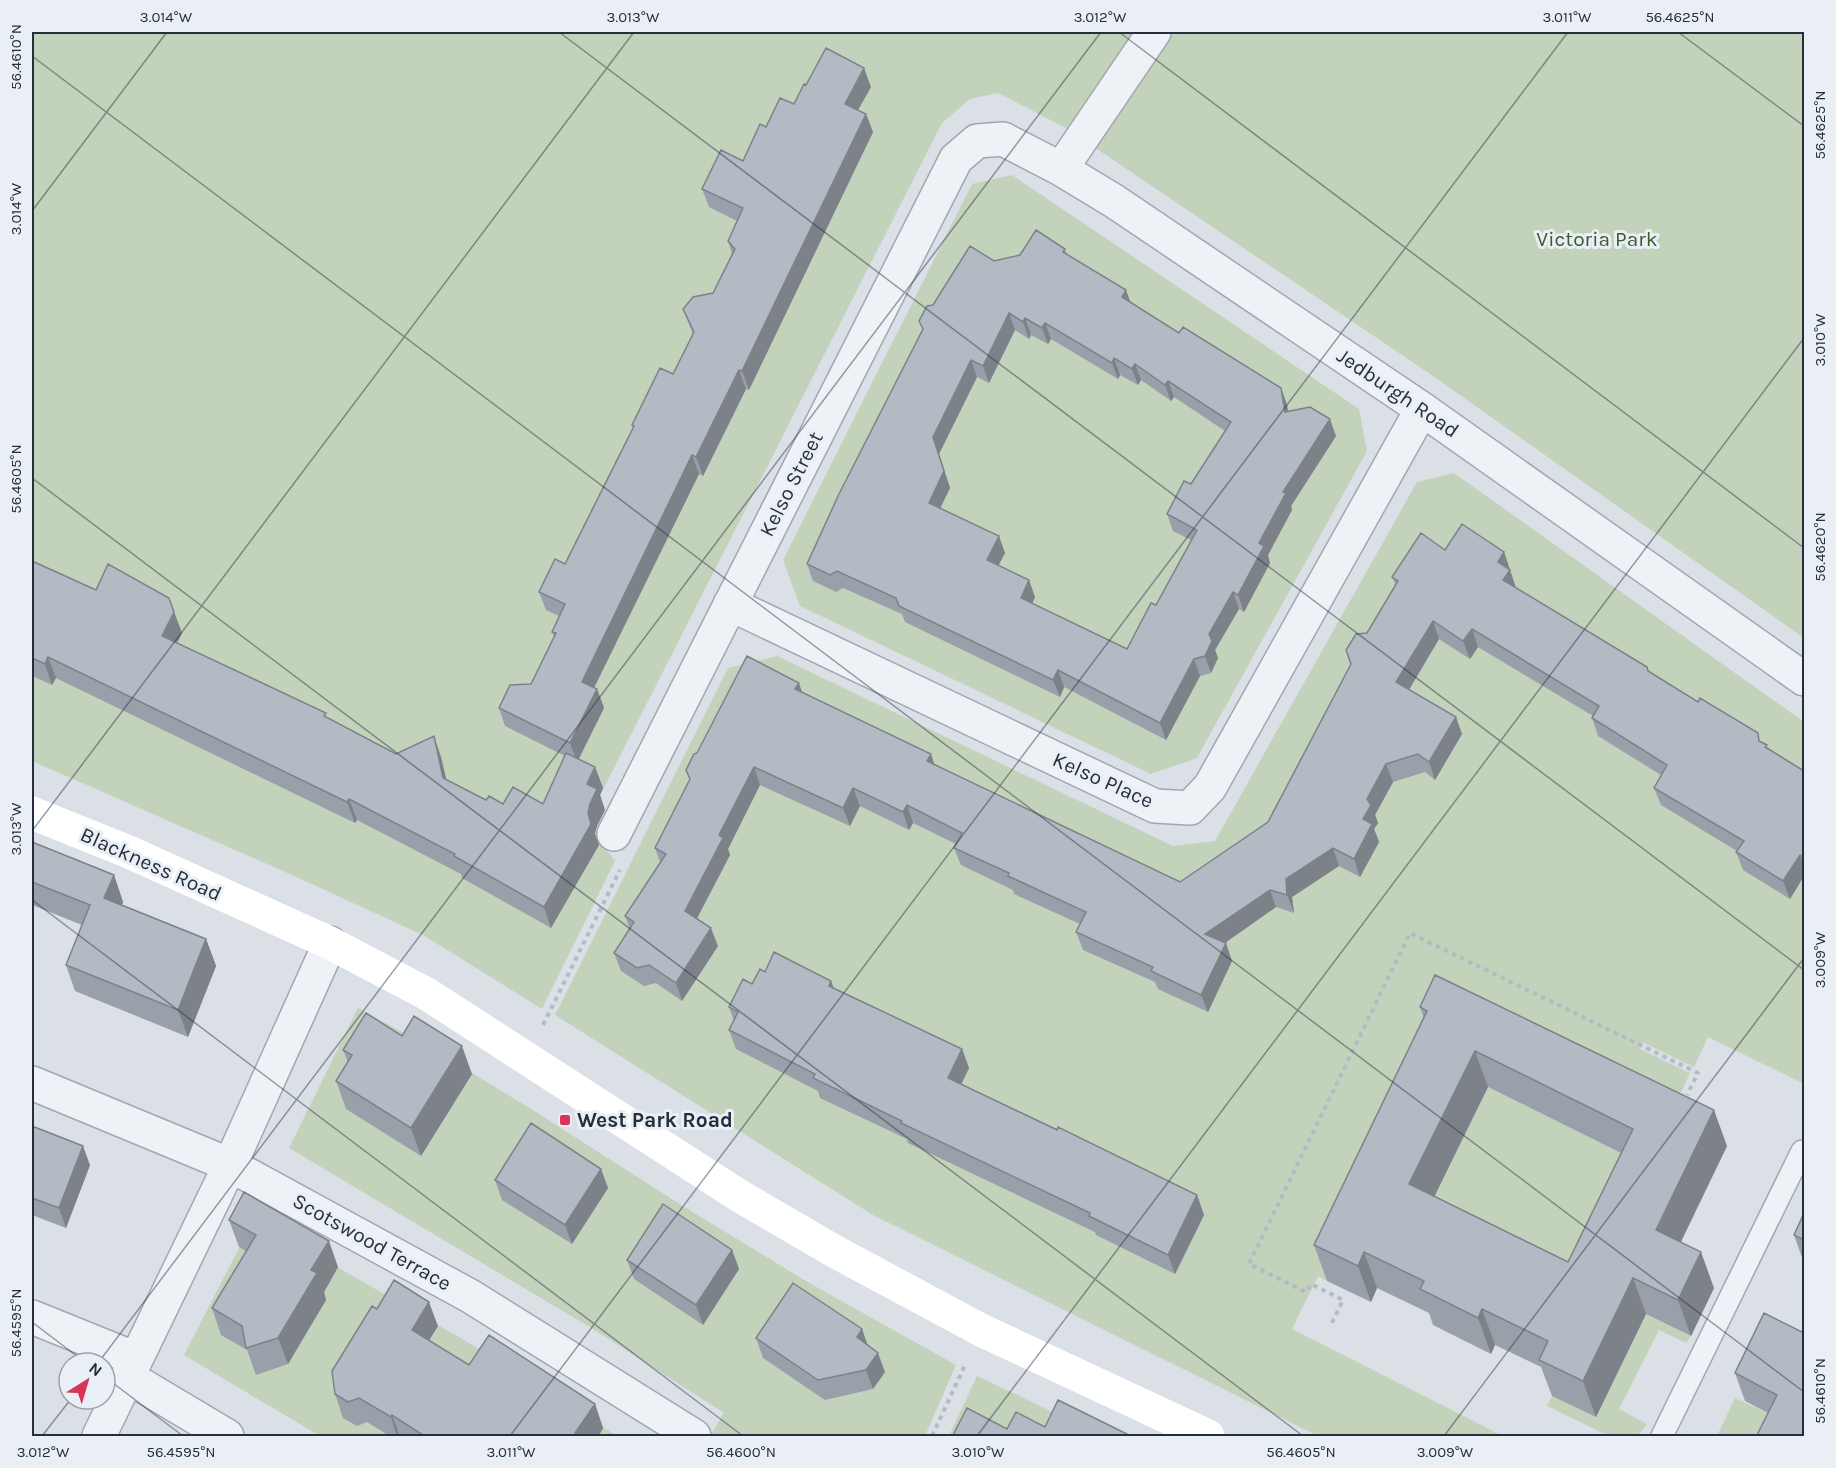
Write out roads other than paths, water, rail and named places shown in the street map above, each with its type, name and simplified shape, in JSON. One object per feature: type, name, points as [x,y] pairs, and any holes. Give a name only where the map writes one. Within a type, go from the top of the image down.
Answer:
[{"type":"street","points":[[1061,169],[1154,32]]},
{"type":"street","name":"Jedburgh Road","points":[[977,141],[1003,139],[1061,169],[1123,207],[1422,409],[1804,679]]},
{"type":"street","name":"Kelso Street","points":[[614,834],[956,159],[977,141]]},
{"type":"street","name":"Kelso Place","points":[[730,604],[1155,806],[1190,808],[1210,787],[1422,409]]},
{"type":"street","name":"Blackness Road","points":[[32,813],[129,852],[330,944],[427,994],[738,1195],[834,1251],[981,1330],[1208,1437]]},
{"type":"street","points":[[99,1437],[230,1165],[330,944]]},
{"type":"street","name":"Scotswood Terrace","points":[[32,1083],[230,1165],[470,1296],[694,1437]]},
{"type":"street","points":[[32,1317],[132,1368],[227,1437]]},
{"type":"lane","points":[[1662,1437],[1802,1151]]},
{"type":"place","name":"West Park Road","points":[[565,1120]]},
{"type":"park label","name":"Victoria Park","points":[[1597,239]]}]
